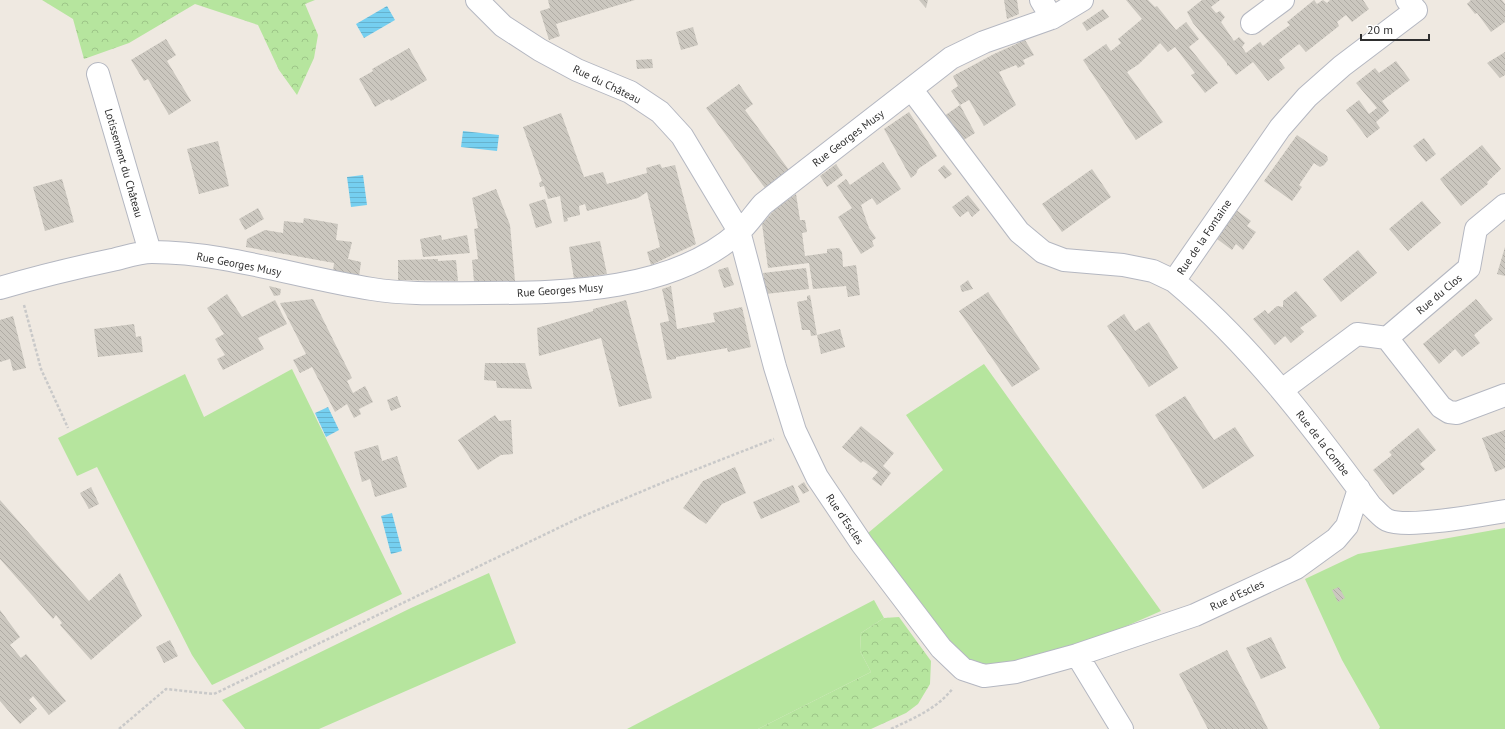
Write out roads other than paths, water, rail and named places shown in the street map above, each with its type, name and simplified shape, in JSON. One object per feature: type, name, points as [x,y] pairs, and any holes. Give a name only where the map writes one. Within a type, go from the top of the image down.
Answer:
[{"type":"street","name":"Rue du Château","points":[[477,0],[503,26],[540,50],[577,70],[630,92],[660,112],[682,136],[739,231]]},
{"type":"street","name":"Rue Georges Musy","points":[[16,284],[63,270],[150,252],[213,257],[374,290],[439,293],[534,293],[597,289],[657,276],[705,256],[739,231],[768,200],[912,90],[951,58],[1046,9],[1082,0]]},
{"type":"street","points":[[1252,23],[1284,0]]},
{"type":"street","name":"Rue de la Fontaine","points":[[912,90],[1019,232],[1043,252],[1064,260],[1123,265],[1153,271],[1174,281],[1280,128],[1307,97],[1336,71],[1416,10],[1407,0]]},
{"type":"street","name":"Lotissement du Château","points":[[98,74],[150,252]]},
{"type":"street","name":"Rue du Clos","points":[[1387,338],[1469,268],[1476,229],[1505,205]]},
{"type":"street","name":"Rue d'Escles","points":[[739,231],[775,368],[795,431],[817,477],[862,544],[941,648],[962,669],[984,676],[1016,672],[1077,655],[1195,614],[1296,568],[1336,539],[1347,526],[1359,489]]},
{"type":"street","name":"Rue de la Combe","points":[[1174,281],[1195,298],[1245,348],[1282,390],[1371,506],[1387,520],[1402,523],[1452,519],[1505,511]]},
{"type":"street","points":[[1282,390],[1358,334],[1387,338],[1441,407],[1449,412],[1457,413],[1505,394]]},
{"type":"street","points":[[1077,655],[1122,729]]},
{"type":"water","points":[[387,6],[395,20],[364,38],[356,24]]},
{"type":"water","points":[[463,131],[499,135],[497,151],[461,147]]},
{"type":"water","points":[[363,175],[367,205],[351,207],[347,177]]},
{"type":"water","points":[[328,407],[339,430],[326,437],[315,413]]},
{"type":"water","points":[[392,513],[402,551],[391,554],[381,516]]}]
